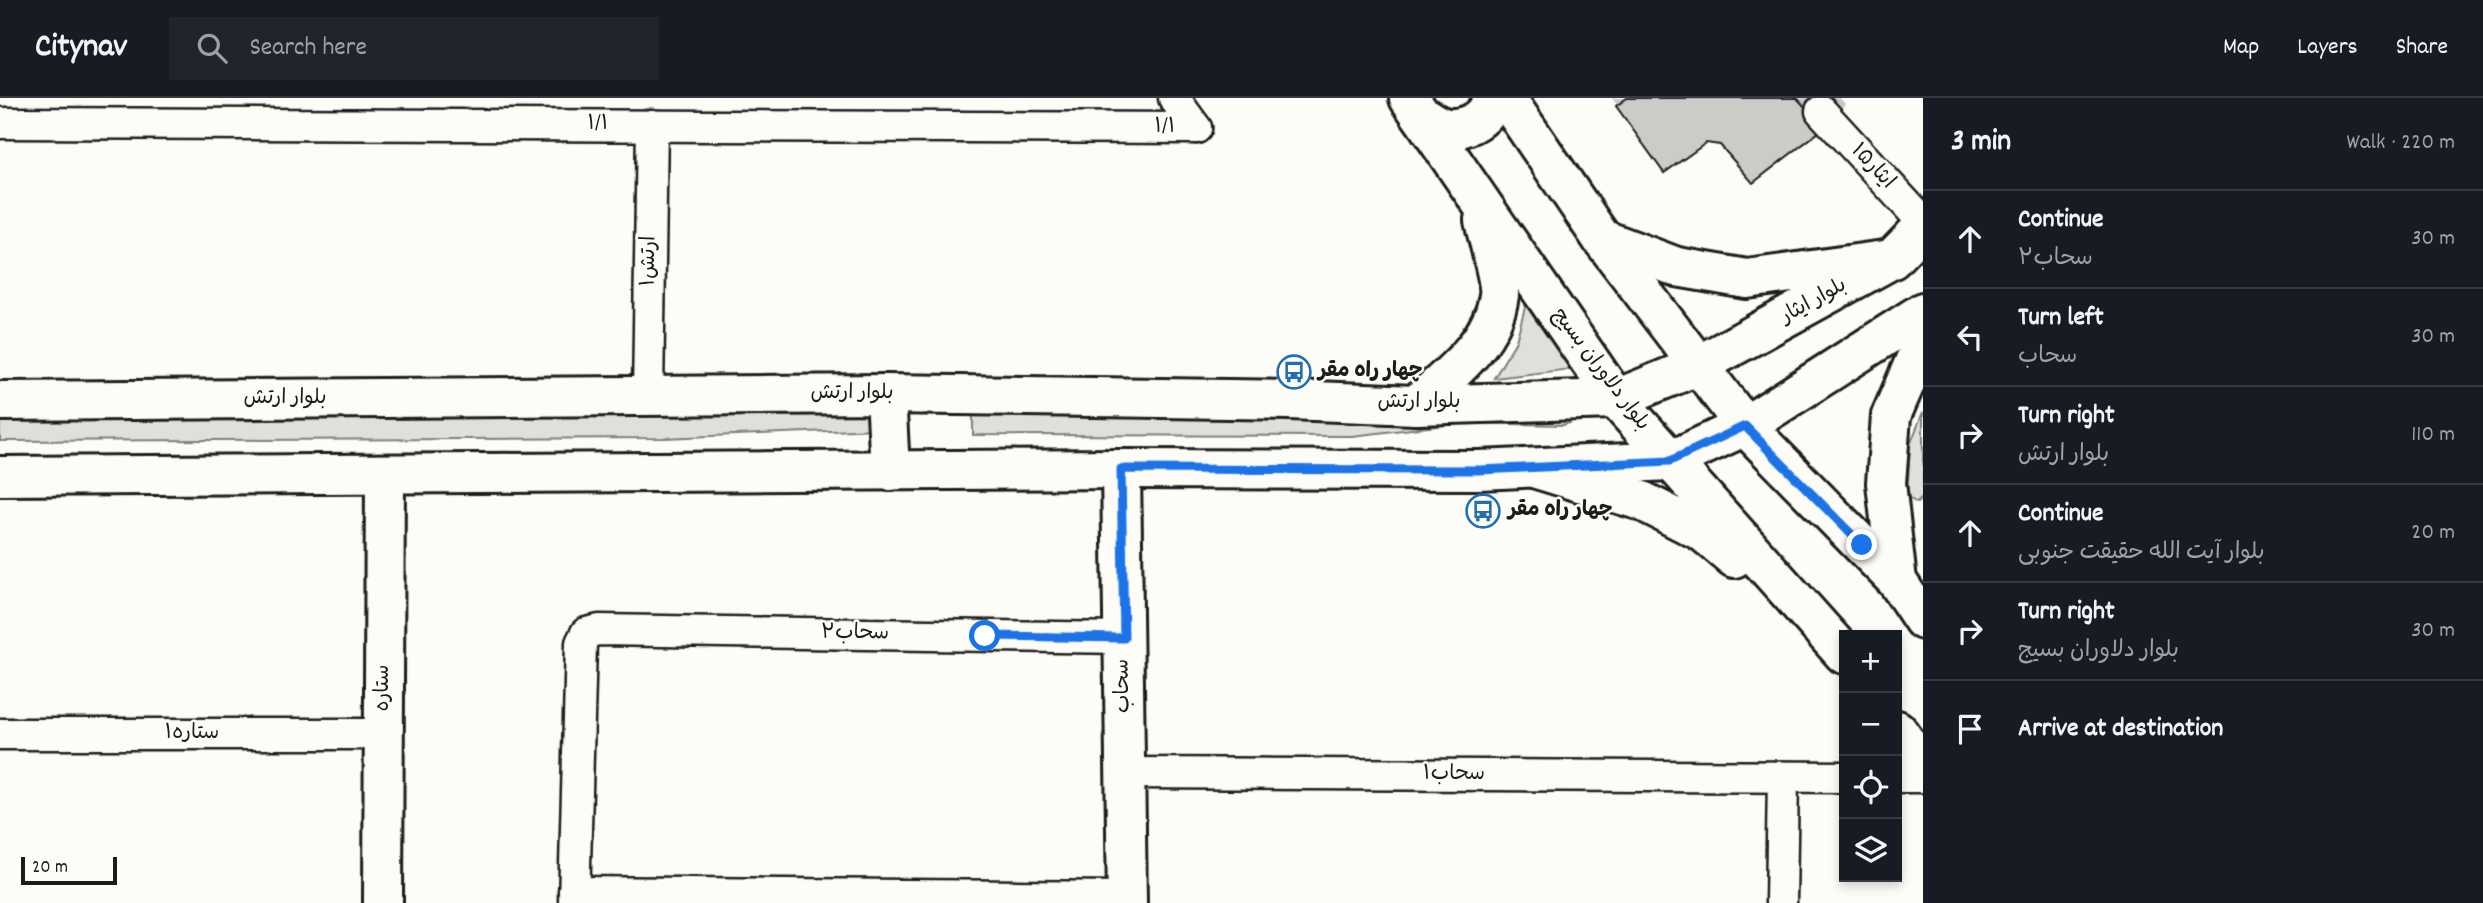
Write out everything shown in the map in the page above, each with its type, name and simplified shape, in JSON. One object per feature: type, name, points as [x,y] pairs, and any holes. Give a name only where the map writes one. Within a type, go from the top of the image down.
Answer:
[{"type":"main road","points":[[1415,106],[1439,125],[1461,128],[1480,120],[1493,98]]},
{"type":"main road","points":[[1506,98],[1602,239],[1697,366],[1745,426],[1897,581],[1923,620]]},
{"type":"main road","name":"بلوار دلاوران بسیج","points":[[1415,106],[1616,399],[1839,648]]},
{"type":"main road","points":[[1416,405],[1473,352],[1490,322],[1500,293],[1480,201]]},
{"type":"main road","name":"بلوار ایثار","points":[[1697,366],[1892,259],[1923,224]]},
{"type":"main road","points":[[1602,239],[1677,267],[1747,279],[1892,259]]},
{"type":"main road","points":[[0,476],[1537,469],[1670,461],[1745,426],[1923,312]]},
{"type":"main road","points":[[1897,581],[1886,482],[1891,416],[1923,342]]},
{"type":"main road","name":"بلوار ارتش","points":[[0,401],[886,394],[1416,405],[1616,399],[1697,366]]},
{"type":"main road","points":[[886,394],[890,471]]},
{"type":"main road","name":"سحاب","points":[[1121,469],[1127,900]]},
{"type":"main road","points":[[1537,469],[1642,501],[1703,531],[1839,649]]},
{"type":"main road","name":"ستاره","points":[[383,903],[385,474]]},
{"type":"main road","points":[[1902,737],[1923,767]]},
{"type":"street","name":"۱/۱","points":[[0,122],[1196,128],[1174,98]]},
{"type":"street","name":"ایثار۱۵","points":[[1821,111],[1923,224]]},
{"type":"street","name":"ارتش۱","points":[[648,396],[652,125]]},
{"type":"street","name":"۲سحاب","points":[[574,897],[581,643],[586,633],[599,630],[1124,638]]},
{"type":"street","name":"۱ستاره","points":[[0,734],[384,734]]},
{"type":"street","name":"۱سحاب","points":[[1125,773],[1839,777]]},
{"type":"street","points":[[1781,903],[1783,777]]},
{"type":"street","points":[[1902,777],[1923,778]]},
{"type":"street","points":[[574,897],[1127,900]]},
{"type":"shaded area","points":[[1527,300],[1571,369],[1494,378],[1516,341]]},
{"type":"shaded area","points":[[877,412],[876,429],[663,438],[0,441],[0,417]]},
{"type":"shaded area","points":[[1923,412],[1923,497],[1917,503],[1907,497],[1910,445]]},
{"type":"shaded area","points":[[973,414],[1574,416],[1570,423],[1563,425],[1462,423],[1352,436],[973,435]]},
{"type":"building","points":[[1627,98],[1797,98],[1824,128],[1753,183],[1720,145],[1706,143],[1664,173],[1616,106]]},
{"type":"place","name":"چهار راه مقر","points":[[1294,372]]},
{"type":"place","name":"چهار راه مقر‍","points":[[1483,511]]},
{"type":"route","points":[[985,636],[1124,638],[1121,469],[1479,470],[1670,461],[1745,426],[1862,545]]}]
